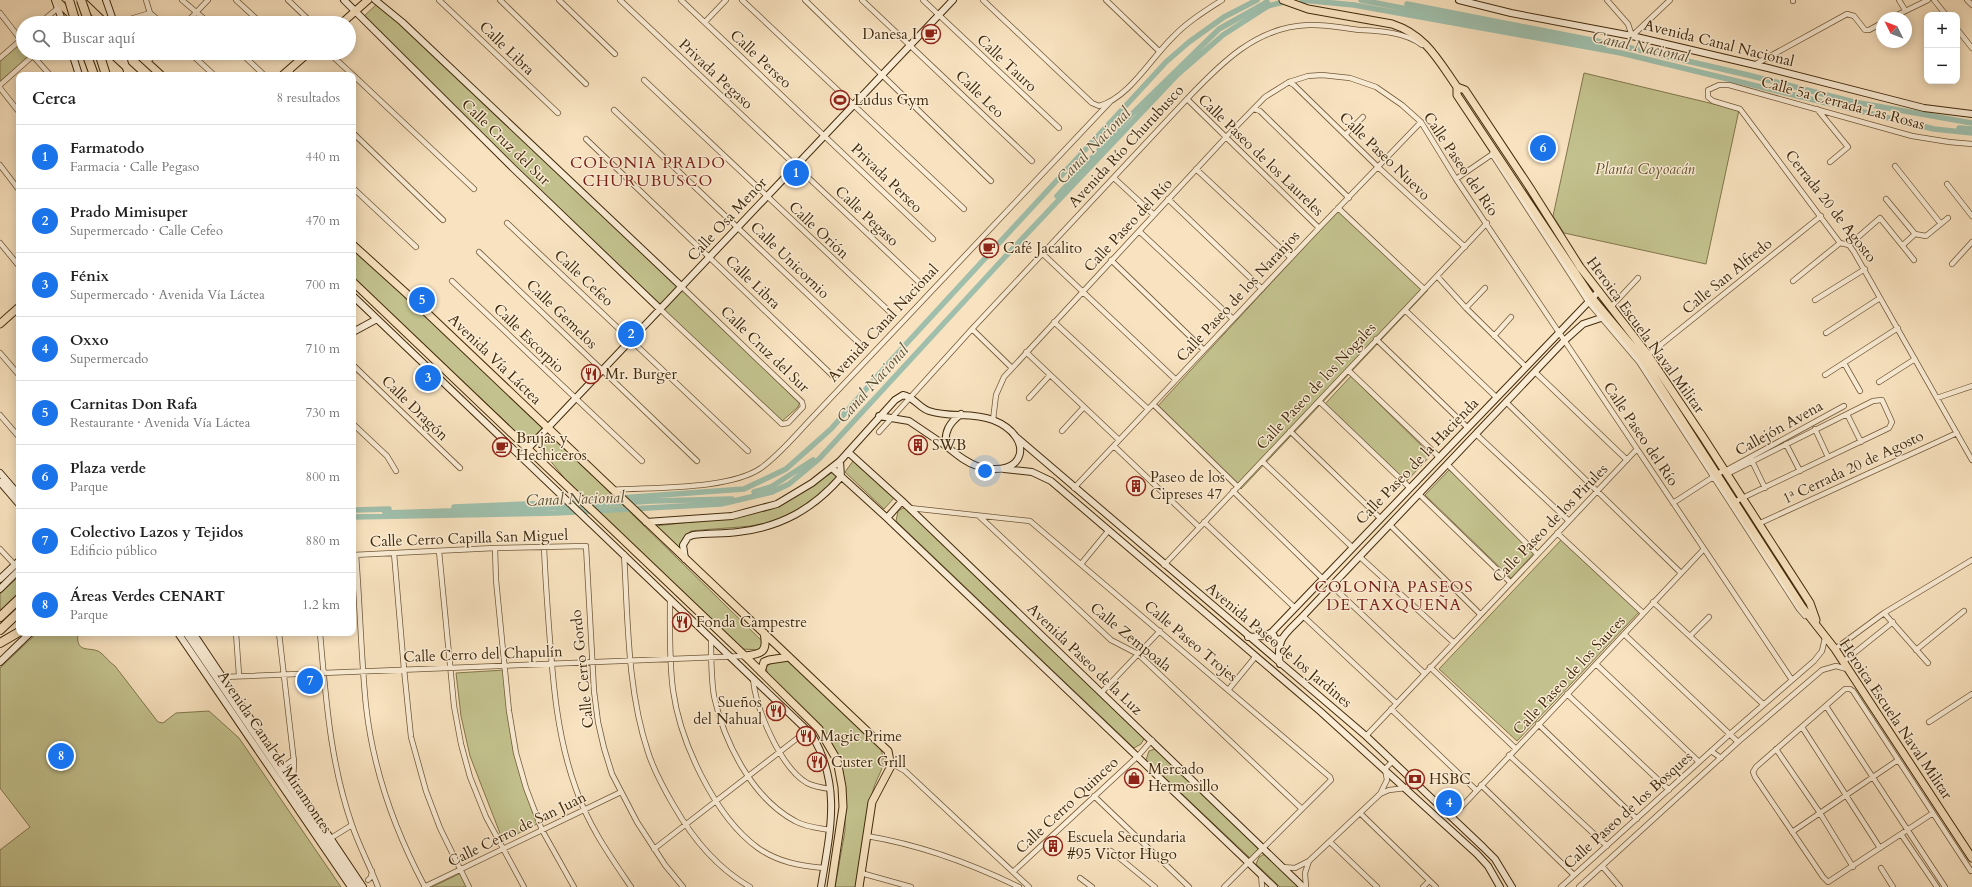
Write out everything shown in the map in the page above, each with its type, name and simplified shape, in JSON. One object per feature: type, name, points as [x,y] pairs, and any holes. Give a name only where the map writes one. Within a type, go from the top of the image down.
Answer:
[{"type":"highway","points":[[69,0],[74,16]]},
{"type":"highway","points":[[81,0],[87,16]]},
{"type":"highway","points":[[89,60],[93,72]]},
{"type":"highway","points":[[101,60],[105,72]]},
{"type":"highway","points":[[0,617],[16,602]]},
{"type":"highway","points":[[0,630],[16,615]]},
{"type":"highway","points":[[0,643],[16,634]]},
{"type":"main road","points":[[56,0],[73,16]]},
{"type":"main road","points":[[81,0],[98,16]]},
{"type":"main road","points":[[350,16],[368,0]]},
{"type":"main road","name":"Heroica Escuela Naval Militar","points":[[1283,0],[1308,10],[1392,24],[1405,28],[1426,43],[1457,87],[1457,94],[1493,153],[1591,300],[1604,317],[1642,358],[1715,476],[1734,502],[1802,607],[1835,649],[1972,858]]},
{"type":"main road","points":[[119,60],[131,72]]},
{"type":"main road","points":[[289,72],[300,60]]},
{"type":"main road","points":[[147,62],[158,72]]},
{"type":"main road","name":"Heroica Escuela Naval Militar","points":[[1457,87],[1465,90],[1530,188],[1580,268],[1648,355],[1726,471],[1758,524],[1810,603],[1818,626]]},
{"type":"main road","name":"Avenida Vía Láctea","points":[[356,248],[548,427],[888,751],[891,764]]},
{"type":"main road","points":[[356,285],[812,721],[827,742],[837,760],[842,787],[843,808],[831,887]]},
{"type":"main road","points":[[0,323],[16,310]]},
{"type":"main road","points":[[745,656],[761,653],[764,650],[766,643],[764,634]]},
{"type":"main road","points":[[761,672],[764,662],[789,657]]},
{"type":"main road","points":[[858,887],[872,802],[891,764]]},
{"type":"street","points":[[56,0],[60,16]]},
{"type":"street","points":[[106,0],[112,16]]},
{"type":"street","points":[[146,0],[150,13],[154,16]]},
{"type":"street","points":[[182,0],[201,16]]},
{"type":"street","points":[[193,16],[208,0]]},
{"type":"street","points":[[236,0],[253,16]]},
{"type":"street","points":[[288,0],[305,16]]},
{"type":"street","name":"Calle Cruz del Sur","points":[[344,0],[514,169],[660,309],[782,424],[788,423],[803,407],[802,402],[402,22],[374,0]]},
{"type":"street","name":"Calle Libra","points":[[439,0],[558,113]]},
{"type":"street","points":[[500,0],[586,84]]},
{"type":"street","points":[[559,0],[615,54]]},
{"type":"street","name":"Privada Pegaso","points":[[620,0],[795,166]]},
{"type":"street","name":"Calle Perseo","points":[[681,0],[825,136]]},
{"type":"street","points":[[704,22],[726,0]]},
{"type":"street","points":[[742,0],[964,208]]},
{"type":"street","points":[[805,0],[991,181]]},
{"type":"street","name":"Calle Leo","points":[[862,0],[1032,161]]},
{"type":"street","name":"Calle Tauro","points":[[923,0],[1059,128]]},
{"type":"street","name":"Calle Osa Menor","points":[[520,457],[953,0]]},
{"type":"street","points":[[983,0],[1095,105],[1110,102]]},
{"type":"street","points":[[1106,0],[1159,51]]},
{"type":"street","name":"Avenida Canal Nacional","points":[[615,492],[716,484],[739,478],[760,468],[809,421],[1110,102],[1120,95],[1159,51],[1192,20],[1222,0]]},
{"type":"street","name":"Avenida Canal Nacional","points":[[1459,0],[1511,13],[1632,36],[1924,108],[1972,114]]},
{"type":"street","points":[[1607,0],[1628,24],[1632,36],[1670,0]]},
{"type":"street","points":[[1899,0],[1905,10]]},
{"type":"street","points":[[1902,12],[1928,0]]},
{"type":"street","points":[[1934,0],[1944,12]]},
{"type":"street","points":[[1967,0],[1972,5]]},
{"type":"street","points":[[48,16],[58,8]]},
{"type":"street","points":[[0,13],[16,32]]},
{"type":"street","points":[[140,16],[150,13]]},
{"type":"street","points":[[1754,65],[1847,14],[1854,16],[1865,30],[1869,30],[1876,26]]},
{"type":"street","name":"Avenida Río Churubusco","points":[[879,432],[972,329],[1210,74],[1238,51],[1259,37],[1286,27],[1309,25],[1385,32],[1409,38],[1420,43],[1437,57]]},
{"type":"street","points":[[1960,33],[1972,48]]},
{"type":"street","points":[[0,58],[16,44]]},
{"type":"street","points":[[16,108],[0,87],[29,60]]},
{"type":"street","points":[[39,60],[48,72]]},
{"type":"street","points":[[74,60],[78,72]]},
{"type":"street","points":[[124,60],[127,72]]},
{"type":"street","points":[[198,60],[211,72]]},
{"type":"street","points":[[248,60],[261,72]]},
{"type":"street","points":[[337,60],[350,72]]},
{"type":"street","name":"Calle Paseo del Río","points":[[993,420],[998,386],[1012,368],[1254,108],[1276,89],[1289,82],[1308,76],[1322,75],[1363,81],[1388,94],[1421,122],[1456,179],[1487,223],[1564,341],[1792,680]]},
{"type":"street","points":[[356,78],[474,189]]},
{"type":"street","name":"Calle Orión","points":[[644,80],[766,197],[892,314]]},
{"type":"street","name":"Calle Paseo Nuevo","points":[[1289,82],[1294,85],[1346,134],[1378,167],[1465,247]]},
{"type":"street","name":"Calle 5a Cerrada Las Rosas","points":[[1746,116],[1740,109],[1713,101],[1708,97],[1708,90],[1719,85],[1729,85],[1912,136],[1972,144]]},
{"type":"street","name":"Calle Paseo de los Laureles","points":[[1187,99],[1227,136],[1319,228]]},
{"type":"street","points":[[1254,108],[1260,111],[1349,198]]},
{"type":"street","points":[[1817,109],[1848,147],[1830,162]]},
{"type":"street","name":"Calle Unicornio","points":[[614,110],[738,226],[862,346]]},
{"type":"street","name":"Cerrada 20 de Agosto","points":[[1746,116],[1840,243],[1848,244],[1865,269],[1972,460]]},
{"type":"street","points":[[1346,134],[1363,118]]},
{"type":"street","name":"Calle Paseo de los Naranjos","points":[[1074,488],[1421,122]]},
{"type":"street","points":[[356,136],[444,220]]},
{"type":"street","name":"Privada Perseo","points":[[825,136],[933,238]]},
{"type":"street","name":"Calle Libra","points":[[586,139],[833,376]]},
{"type":"street","points":[[1456,179],[1493,153]]},
{"type":"street","points":[[0,166],[16,186]]},
{"type":"street","name":"Calle Pegaso","points":[[795,166],[921,284]]},
{"type":"street","points":[[1894,166],[1941,224]]},
{"type":"street","points":[[1196,169],[1291,258]]},
{"type":"street","points":[[1114,178],[1154,215]]},
{"type":"street","points":[[1947,184],[1972,216]]},
{"type":"street","points":[[356,191],[416,247]]},
{"type":"street","points":[[1168,199],[1262,289]]},
{"type":"street","points":[[1886,199],[1915,234],[1926,236],[1948,218]]},
{"type":"street","points":[[1338,208],[1424,289]]},
{"type":"street","name":"Calle San Alfredo","points":[[1648,355],[1821,216]]},
{"type":"street","points":[[1848,244],[1878,219],[1883,221],[1914,260]]},
{"type":"street","name":"Calle Cefeo","points":[[507,222],[748,450]]},
{"type":"street","name":"Calle Paseo de los Nogales","points":[[1164,565],[1487,223]]},
{"type":"street","points":[[1139,231],[1233,319]]},
{"type":"street","points":[[1903,246],[1915,234]]},
{"type":"street","points":[[1952,264],[1972,242]]},
{"type":"street","points":[[0,243],[16,262]]},
{"type":"street","points":[[1793,281],[1840,243]]},
{"type":"street","name":"Calle Gemelos","points":[[479,252],[697,461]]},
{"type":"street","points":[[1043,254],[1176,380]]},
{"type":"street","points":[[1111,260],[1204,350]]},
{"type":"street","points":[[1815,300],[1865,269]]},
{"type":"street","points":[[1437,276],[1466,308],[1525,366]]},
{"type":"street","points":[[1611,307],[1638,278]]},
{"type":"street","name":"Calle Escorpio","points":[[452,281],[642,461]]},
{"type":"street","points":[[1466,308],[1485,288]]},
{"type":"street","name":"Calle Paseo de la Hacienda","points":[[1272,632],[1468,428],[1525,366],[1599,291]]},
{"type":"street","points":[[1826,333],[1880,298]]},
{"type":"street","points":[[356,299],[520,457],[623,552],[711,636],[753,679],[808,730],[819,746],[827,766],[831,789],[830,830],[821,887]]},
{"type":"street","points":[[1405,310],[1496,397]]},
{"type":"street","points":[[1494,336],[1512,316]]},
{"type":"street","name":"Calle Paseo de la Hacienda","points":[[1282,639],[1564,341],[1583,324],[1604,317]]},
{"type":"street","points":[[356,330],[376,318]]},
{"type":"street","points":[[1054,322],[1148,409]]},
{"type":"street","points":[[1825,375],[1898,328]]},
{"type":"street","points":[[972,329],[1012,368]]},
{"type":"street","points":[[1376,339],[1468,428]]},
{"type":"street","points":[[1026,352],[1119,440]]},
{"type":"street","points":[[0,353],[16,372]]},
{"type":"street","points":[[1879,382],[1915,360]]},
{"type":"street","points":[[1844,363],[1860,391]]},
{"type":"street","name":"Calle Dragón","points":[[356,368],[460,468]]},
{"type":"street","points":[[1348,370],[1439,457]]},
{"type":"street","points":[[1535,372],[1627,460]]},
{"type":"street","points":[[1029,398],[1050,375]]},
{"type":"street","points":[[1937,398],[1972,386]]},
{"type":"street","points":[[1505,388],[1513,395]]},
{"type":"street","points":[[646,522],[700,519],[747,513],[777,504],[807,486],[832,468],[880,416],[900,396],[904,395],[910,397],[928,411],[970,414],[993,420],[1015,436],[1020,447],[1020,457],[1013,465],[1004,469],[977,466],[965,461],[909,421],[880,416]]},
{"type":"street","points":[[1673,503],[1715,476],[1752,461],[1873,401],[1882,400],[1892,422],[1891,426],[1861,442],[1734,502]]},
{"type":"street","points":[[1319,401],[1410,488]]},
{"type":"street","points":[[1506,402],[1681,573]]},
{"type":"street","points":[[1153,404],[1238,487]]},
{"type":"street","points":[[1488,405],[1496,412]]},
{"type":"street","name":"Callejón Avena","points":[[1726,471],[1844,406]]},
{"type":"street","points":[[1062,431],[1084,407]]},
{"type":"street","points":[[946,446],[944,437],[948,426],[961,414]]},
{"type":"street","points":[[1847,414],[1861,442]]},
{"type":"street","points":[[0,415],[16,433]]},
{"type":"street","points":[[356,427],[387,456],[396,471]]},
{"type":"street","points":[[1815,429],[1828,457]]},
{"type":"street","points":[[1290,431],[1381,519]]},
{"type":"street","name":"1ª Cerrada 20 de Agosto","points":[[1758,524],[1957,433]]},
{"type":"street","points":[[1476,434],[1570,521]]},
{"type":"street","name":"Avenida Paseo de los Jardines","points":[[1015,436],[1248,637],[1366,736],[1495,859],[1512,887]]},
{"type":"street","points":[[1786,444],[1800,471]]},
{"type":"street","points":[[1114,446],[1199,527]]},
{"type":"street","name":"Calle Paseo de los Pirules","points":[[1366,736],[1430,666],[1637,450]]},
{"type":"street","name":"Avenida Paseo de la Luz","points":[[848,452],[910,508],[1304,887]]},
{"type":"street","points":[[840,461],[841,477]]},
{"type":"street","points":[[1262,461],[1353,548]]},
{"type":"street","points":[[1752,461],[1765,488]]},
{"type":"street","points":[[1447,464],[1537,554]]},
{"type":"street","points":[[832,468],[887,518],[1274,887]]},
{"type":"street","name":"Avenida Paseo de los Jardines","points":[[1004,469],[1022,470],[1042,476],[1051,481],[1197,605],[1385,769],[1477,854],[1488,866],[1500,887]]},
{"type":"street","points":[[0,473],[16,492]]},
{"type":"street","name":"Heroica Escuela Naval Militar","points":[[1715,476],[1799,609],[1825,636]]},
{"type":"street","points":[[685,559],[683,545],[688,537],[704,533],[738,532],[774,526],[808,507],[841,477]]},
{"type":"street","points":[[0,482],[16,501]]},
{"type":"street","points":[[1233,492],[1323,579]]},
{"type":"street","points":[[1419,494],[1510,582]]},
{"type":"street","points":[[887,518],[902,501]]},
{"type":"street","points":[[910,508],[979,516]]},
{"type":"street","name":"Calle Paseo Trojes","points":[[979,516],[1024,519],[1034,524],[1229,689],[1331,779],[1302,810]]},
{"type":"street","name":"Calle Zempoala","points":[[979,516],[1111,640],[1138,654],[1302,810]]},
{"type":"street","points":[[1204,522],[1295,608]]},
{"type":"street","points":[[1390,525],[1480,614]]},
{"type":"street","points":[[1081,564],[1109,530]]},
{"type":"street","points":[[1557,533],[1643,613]]},
{"type":"street","points":[[544,546],[551,663],[555,706],[561,741],[576,790],[584,810],[599,838],[631,887]]},
{"type":"street","name":"Calle Cerro Capilla San Miguel","points":[[356,555],[544,546],[586,546]]},
{"type":"street","name":"Calle Cerro Gordo","points":[[586,546],[592,662],[598,722],[612,774],[654,849],[683,887]]},
{"type":"street","points":[[495,548],[496,580],[509,711],[516,753],[526,788],[542,830],[574,887]]},
{"type":"street","points":[[0,549],[16,564]]},
{"type":"street","name":"Calle Paseo de los Sauces","points":[[1452,817],[1515,748],[1704,550]]},
{"type":"street","points":[[439,551],[454,706],[466,764],[486,817],[524,887]]},
{"type":"street","points":[[623,552],[636,708],[648,753],[665,790],[686,825],[709,854],[723,868],[750,887]]},
{"type":"street","points":[[394,553],[411,736],[417,761],[440,828],[470,887]]},
{"type":"street","points":[[1360,557],[1453,642]]},
{"type":"street","points":[[1835,649],[1884,613],[1972,560]]},
{"type":"street","points":[[0,579],[16,567]]},
{"type":"street","points":[[0,589],[16,569]]},
{"type":"street","points":[[1330,572],[1338,579]]},
{"type":"street","points":[[356,578],[366,706],[380,777],[409,856],[425,887]]},
{"type":"street","points":[[1332,586],[1424,673]]},
{"type":"street","points":[[670,598],[673,691],[680,723],[688,747],[703,778],[717,801],[741,833],[758,848],[788,862],[824,868]]},
{"type":"street","points":[[1197,605],[1203,598]]},
{"type":"street","points":[[1654,602],[1763,704]]},
{"type":"street","points":[[1916,650],[1964,611]]},
{"type":"street","points":[[1213,619],[1220,612]]},
{"type":"street","points":[[1884,613],[1928,663]]},
{"type":"street","points":[[1303,616],[1396,703]]},
{"type":"street","points":[[1690,636],[1709,617]]},
{"type":"street","points":[[1843,662],[1893,622]]},
{"type":"street","points":[[1101,693],[1160,632]]},
{"type":"street","points":[[1248,637],[1265,636],[1272,632],[1276,640],[1282,639]]},
{"type":"street","points":[[1624,634],[1738,742]]},
{"type":"street","points":[[0,662],[27,636]]},
{"type":"street","name":"Avenida Canal de Miramontes","points":[[180,636],[351,887]]},
{"type":"street","points":[[189,636],[195,641],[196,636]]},
{"type":"street","name":"Avenida Canal de Miramontes","points":[[194,636],[195,641],[236,706],[358,887]]},
{"type":"street","points":[[236,636],[239,675]]},
{"type":"street","points":[[279,636],[294,759],[293,782]]},
{"type":"street","points":[[320,636],[326,714],[336,768],[352,825],[378,887]]},
{"type":"street","points":[[711,636],[712,679],[719,713],[731,745],[749,776],[763,795],[782,813],[807,826],[830,830]]},
{"type":"street","name":"Calle Paseo de los Bosques","points":[[1561,887],[1763,704],[1814,661],[1822,651],[1825,643],[1825,636]]},
{"type":"street","points":[[1280,664],[1278,648],[1282,639]]},
{"type":"street","name":"Avenida Canal de Miramontes","points":[[195,641],[223,677],[363,887]]},
{"type":"street","name":"Calle Cerro del Chapulín","points":[[223,677],[239,675],[745,656]]},
{"type":"street","points":[[1229,689],[1256,656]]},
{"type":"street","points":[[1596,664],[1699,762]]},
{"type":"street","points":[[1430,666],[1515,748]]},
{"type":"street","name":"Calle Paseo de los Bosques","points":[[1579,887],[1738,742],[1822,670],[1836,666],[1848,670]]},
{"type":"street","points":[[753,679],[759,706],[780,752],[798,776],[815,786],[831,789]]},
{"type":"street","points":[[228,686],[236,706]]},
{"type":"street","points":[[1933,813],[1828,882],[1792,832],[1753,772],[1756,767],[1845,689],[1850,689],[1853,691],[1898,760],[1933,813],[1971,871]]},
{"type":"street","points":[[1306,699],[1313,691]]},
{"type":"street","points":[[1567,694],[1669,790]]},
{"type":"street","points":[[1928,722],[1972,694]]},
{"type":"street","points":[[1321,712],[1329,704]]},
{"type":"street","points":[[1826,706],[1945,887]]},
{"type":"street","points":[[1391,708],[1476,790]]},
{"type":"street","points":[[1538,724],[1637,818]]},
{"type":"street","points":[[1802,727],[1880,848]]},
{"type":"street","points":[[654,849],[808,730]]},
{"type":"street","name":"Calle Cerro Quinceo","points":[[1013,872],[1138,756],[1152,740]]},
{"type":"street","points":[[1776,749],[1820,813],[1853,867]]},
{"type":"street","name":"Calle Paseo de los Bosques","points":[[1711,751],[1721,758]]},
{"type":"street","points":[[1509,755],[1607,846]]},
{"type":"street","points":[[283,767],[294,759]]},
{"type":"street","points":[[1792,832],[1898,760]]},
{"type":"street","points":[[1282,867],[1295,868],[1310,861],[1330,842],[1380,794],[1387,780],[1385,769],[1393,761]]},
{"type":"street","points":[[891,764],[905,771],[1029,887]]},
{"type":"street","points":[[1380,794],[1390,790],[1406,788],[1414,781]]},
{"type":"street","points":[[1481,785],[1574,875]]},
{"type":"street","name":"Calle Cerro de San Juan","points":[[425,887],[621,792]]},
{"type":"street","points":[[1094,796],[1189,887]]},
{"type":"street","points":[[1224,887],[1302,810]]},
{"type":"street","points":[[1360,813],[1436,887]]},
{"type":"street","points":[[330,838],[352,825]]},
{"type":"street","points":[[1902,834],[1937,887]]},
{"type":"street","points":[[867,836],[899,841],[948,856],[985,870],[1019,887]]},
{"type":"street","points":[[1330,842],[1377,887]]},
{"type":"street","points":[[1111,851],[1155,887]]},
{"type":"street","points":[[1304,887],[1305,873],[1310,861]]},
{"type":"street","points":[[1602,866],[1620,887]]},
{"type":"street","points":[[1881,868],[1893,887]]},
{"type":"street","points":[[368,880],[372,871]]},
{"type":"street","points":[[861,873],[911,887]]},
{"type":"street","points":[[1261,874],[1262,887]]},
{"type":"street","points":[[1080,878],[1092,887]]},
{"type":"street","points":[[1423,887],[1429,880]]},
{"type":"green space","points":[[378,3],[800,402],[798,407],[781,422],[668,314],[362,18]]},
{"type":"green space","points":[[16,47],[16,60],[27,60],[0,83],[0,61]]},
{"type":"green space","name":"Planta Coyoacán","points":[[1584,73],[1739,110],[1706,264],[1564,233],[1553,216]]},
{"type":"green space","points":[[1341,207],[1428,290],[1241,489],[1156,408]]},
{"type":"green space","points":[[356,250],[544,426],[528,443],[356,281]]},
{"type":"green space","points":[[1351,376],[1431,455],[1405,483],[1325,404]]},
{"type":"green space","points":[[551,435],[762,641],[761,650],[743,649],[566,480],[539,447],[543,440]]},
{"type":"green space","points":[[853,461],[894,498],[884,509],[845,472]]},
{"type":"green space","points":[[1449,470],[1537,550],[1511,578],[1425,495]]},
{"type":"green space","points":[[833,472],[838,477],[825,490],[796,511],[777,521],[751,526],[691,531],[683,538],[679,550],[655,526],[736,517],[778,505]]},
{"type":"green space","points":[[903,508],[908,509],[1145,737],[1141,744],[1134,748],[896,521],[898,511]]},
{"type":"green space","points":[[1563,538],[1641,610],[1517,741],[1439,669]]},
{"type":"green space","points":[[16,579],[16,595],[0,611],[0,594]]},
{"type":"green space","points":[[34,636],[78,636],[79,645],[85,649],[101,653],[115,666],[158,722],[163,723],[176,713],[209,711],[239,738],[341,887],[0,887],[0,850],[30,827],[0,788],[0,668]]},
{"type":"green space","points":[[788,660],[881,750],[883,755],[882,769],[874,787],[868,811],[857,887],[835,887],[845,831],[845,787],[841,759],[814,719],[768,674],[766,668],[769,664]]},
{"type":"green space","points":[[504,670],[514,753],[539,823],[503,841],[470,756],[461,716],[456,673]]},
{"type":"green space","points":[[1158,748],[1259,848],[1250,858],[1146,760],[1149,751]]},
{"type":"green space","points":[[1265,854],[1299,887],[1280,887],[1256,864],[1259,857]]},
{"type":"green space","points":[[461,873],[468,887],[432,887]]},
{"type":"waterway","name":"Canal Nacional","points":[[454,507],[551,503],[744,489],[786,469],[831,429],[895,356],[1166,62],[1189,42],[1224,17],[1257,0]]},
{"type":"waterway","name":"Canal Nacional","points":[[1302,0],[1354,5],[1621,53],[1934,129],[1972,133]]},
{"type":"waterway","name":"Canal Nacional","points":[[1361,0],[1604,47]]},
{"type":"waterway","name":"Canal Nacional","points":[[356,517],[556,513],[721,504],[772,492],[789,484],[819,459],[1004,258],[1176,76],[1223,35],[1268,6],[1287,1]]},
{"type":"waterway","name":"Canal Nacional","points":[[1057,196],[1131,115],[1219,29],[1267,2]]},
{"type":"waterway","name":"Canal Nacional","points":[[1407,4],[1622,46],[1748,75],[1854,102],[1972,123]]},
{"type":"waterway","name":"Canal Nacional","points":[[1959,128],[1972,129]]},
{"type":"waterway","name":"Canal Nacional","points":[[754,492],[771,487],[813,460]]},
{"type":"waterway","name":"Canal Nacional","points":[[385,513],[567,507],[651,501],[732,499]]},
{"type":"waterway","name":"Canal Nacional","points":[[356,510],[389,509]]},
{"type":"place","name":"Danesa I","points":[[931,34]]},
{"type":"place","name":"Ludus Gym","points":[[840,100]]},
{"type":"place","name":"Plaza verde","points":[[1543,148]]},
{"type":"place","name":"Farmatodo","points":[[796,173]]},
{"type":"place","name":"Café Jacalito","points":[[989,248]]},
{"type":"place","name":"Carnitas Don Rafa","points":[[422,300]]},
{"type":"place","name":"Prado Mimisuper","points":[[631,334]]},
{"type":"place","name":"Mr. Burger","points":[[591,374]]},
{"type":"place","name":"Fénix","points":[[428,378]]},
{"type":"place","name":"SWB","points":[[918,445]]},
{"type":"place","name":"Brujas y Hechiceros","points":[[502,447]]},
{"type":"place","name":"Paseo de los Cipreses 47","points":[[1136,486]]},
{"type":"place","name":"Fonda Campestre","points":[[682,622]]},
{"type":"place","name":"Colectivo Lazos y Tejidos","points":[[310,681]]},
{"type":"place","name":"Sueños del Nahual","points":[[776,711]]},
{"type":"place","name":"Magic Prime","points":[[806,736]]},
{"type":"place","name":"Áreas Verdes CENART","points":[[61,756]]},
{"type":"place","name":"Custer Grill","points":[[817,762]]},
{"type":"place","name":"Mercado Hermosillo","points":[[1134,778]]},
{"type":"place","name":"HSBC","points":[[1415,779]]},
{"type":"place","name":"Oxxo","points":[[1449,803]]},
{"type":"place","name":"Escuela Secundaria #95 Victor Hugo","points":[[1053,846]]},
{"type":"district","name":"COLONIA PRADO CHURUBUSCO","points":[[648,171]]},
{"type":"district","name":"COLONIA PASEOS DE TAXQUEÑA","points":[[1394,595]]}]
